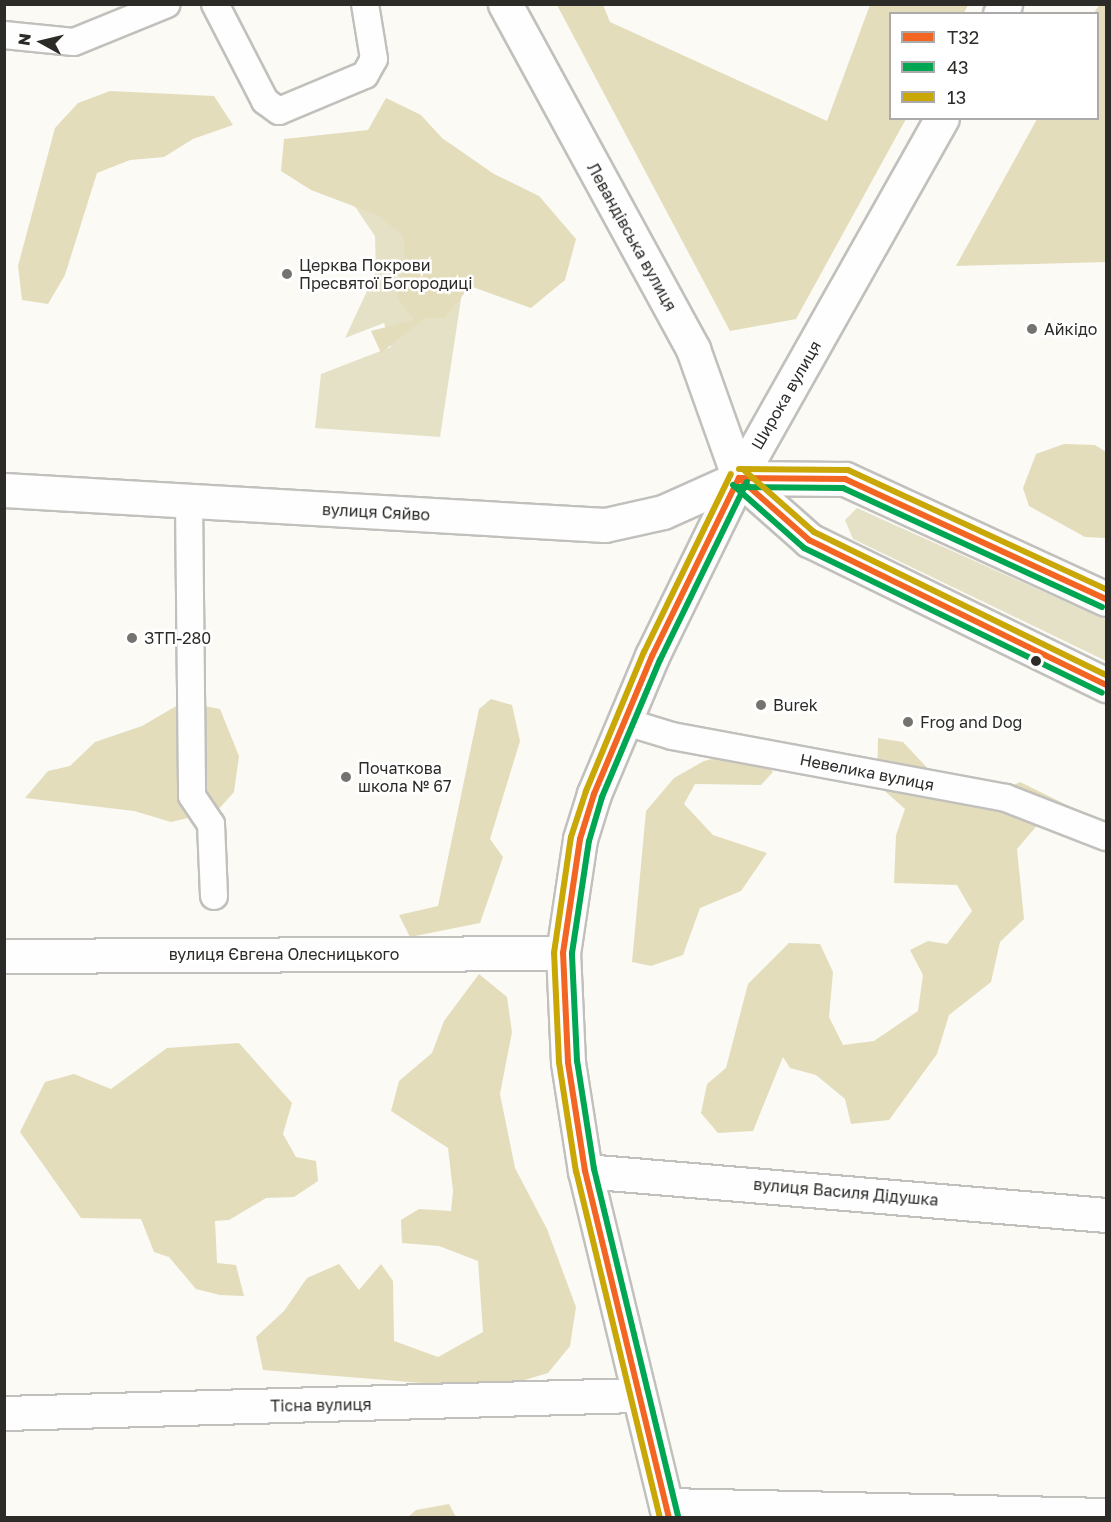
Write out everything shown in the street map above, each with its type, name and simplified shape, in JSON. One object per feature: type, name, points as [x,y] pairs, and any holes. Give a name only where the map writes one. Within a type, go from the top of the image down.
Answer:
[{"type":"street","name":"Левандівська вулиця","points":[[504,4],[693,349],[739,478]]},
{"type":"street","name":"Широка вулиця","points":[[668,1511],[585,1171],[568,1062],[563,953],[580,839],[623,721],[739,478],[941,120]]},
{"type":"street","name":"вулиця Сяйво","points":[[4,490],[605,525],[663,512],[739,478],[845,479],[1107,599]]},
{"type":"street","points":[[739,478],[809,540],[1107,685]]},
{"type":"street","name":"вулиця Євгена Олесницького","points":[[4,956],[563,953]]},
{"type":"street","name":"вулиця Василя Дідушка","points":[[585,1171],[1107,1215]]},
{"type":"street","name":"Тісна вулиця","points":[[4,1413],[638,1395]]},
{"type":"street","points":[[668,1511],[1107,1515]]},
{"type":"lane","points":[[4,35],[74,42],[167,4]]},
{"type":"lane","points":[[215,4],[265,101],[279,111],[365,75],[374,59],[365,4]]},
{"type":"lane","points":[[189,501],[192,796],[211,824],[214,896]]},
{"type":"lane","name":"Невелика вулиця","points":[[623,721],[672,736],[1006,798],[1107,837]]},
{"type":"shaded area","points":[[557,5],[603,5],[610,22],[827,121],[870,5],[968,5],[964,12],[889,12],[889,120],[905,120],[796,319],[730,331]]},
{"type":"shaded area","points":[[1099,5],[1106,5],[1106,262],[956,266],[1036,120],[1099,120],[1099,12],[1095,12]]},
{"type":"shaded area","points":[[110,91],[214,96],[233,125],[193,139],[164,157],[130,160],[97,173],[65,275],[48,304],[22,300],[18,266],[55,128],[78,103]]},
{"type":"shaded area","points":[[386,98],[421,115],[442,138],[494,174],[539,196],[576,239],[565,280],[531,308],[470,286],[445,318],[425,318],[381,353],[371,331],[414,320],[397,298],[405,264],[403,235],[377,215],[311,190],[281,171],[284,139],[368,130]]},
{"type":"shaded area","points":[[339,183],[475,207],[440,437],[315,428],[321,374],[391,347],[384,323],[345,338],[376,272],[375,236]]},
{"type":"shaded area","points":[[1064,444],[1095,445],[1106,452],[1106,538],[1085,537],[1029,506],[1023,488],[1036,454]]},
{"type":"shaded area","points":[[857,508],[1106,620],[1106,661],[853,539],[845,520]]},
{"type":"shaded area","points":[[491,699],[512,705],[520,741],[490,839],[503,857],[480,923],[410,937],[399,915],[438,906],[479,709]]},
{"type":"shaded area","points":[[183,702],[220,709],[239,756],[234,792],[217,811],[171,822],[134,811],[25,798],[48,771],[70,766],[95,742],[142,726]]},
{"type":"shaded area","points":[[878,738],[903,742],[932,773],[987,799],[1020,782],[1071,807],[1040,822],[1017,849],[1024,919],[1000,942],[991,982],[949,1015],[937,1054],[889,1120],[851,1124],[845,1099],[816,1075],[790,1068],[783,1057],[753,1131],[718,1133],[701,1113],[707,1084],[726,1068],[748,984],[789,943],[820,944],[833,972],[829,1017],[843,1045],[874,1041],[918,1011],[923,975],[910,950],[928,941],[947,944],[972,911],[957,885],[894,883],[896,835],[905,809],[877,784]]},
{"type":"shaded area","points":[[753,749],[773,772],[761,785],[695,784],[684,804],[713,835],[767,853],[741,891],[700,908],[683,955],[651,966],[632,962],[646,811],[674,778],[704,761]]},
{"type":"shaded area","points":[[479,974],[507,997],[512,1032],[500,1094],[515,1168],[547,1229],[576,1307],[570,1346],[548,1373],[495,1389],[263,1370],[256,1337],[284,1311],[307,1278],[339,1264],[359,1290],[381,1264],[393,1281],[394,1341],[438,1357],[483,1332],[478,1261],[439,1246],[402,1243],[401,1220],[419,1209],[451,1211],[453,1191],[448,1148],[391,1111],[399,1081],[432,1053],[444,1021]]},
{"type":"shaded area","points":[[239,1043],[292,1103],[283,1134],[296,1157],[316,1161],[318,1181],[294,1197],[266,1198],[229,1220],[215,1221],[217,1263],[236,1265],[244,1296],[220,1295],[196,1289],[169,1257],[154,1252],[141,1219],[81,1218],[20,1132],[45,1082],[74,1074],[111,1089],[167,1048]]},
{"type":"shaded area","points":[[449,1504],[456,1517],[408,1517],[416,1510]]},
{"type":"transit line","name":"13","points":[[739,469],[848,470],[1106,589]]},
{"type":"transit line","name":"13","points":[[745,471],[814,532],[1106,675]]},
{"type":"transit line","name":"13","points":[[660,1518],[576,1172],[559,1062],[554,953],[571,837],[586,791],[644,652],[731,474]]},
{"type":"transit line","name":"Т32","points":[[739,478],[809,540],[1106,685]]},
{"type":"transit line","name":"Т32","points":[[739,478],[845,479],[1106,599]]},
{"type":"transit line","name":"Т32","points":[[669,1518],[585,1171],[568,1062],[563,953],[580,839],[594,794],[652,656],[739,478]]},
{"type":"transit line","name":"43","points":[[678,1516],[594,1169],[577,1061],[572,953],[589,841],[602,797],[660,660],[747,482]]},
{"type":"transit line","name":"43","points":[[733,485],[804,548],[1102,693]]},
{"type":"transit line","name":"43","points":[[739,487],[843,488],[1102,607]]},
{"type":"place","name":"Церква Покрови Пресвятої Богородиці","points":[[287,274]]},
{"type":"place","name":"Айкідо","points":[[1032,329]]},
{"type":"place","name":"ЗТП-280","points":[[132,638]]},
{"type":"place","name":"Burek","points":[[761,705]]},
{"type":"place","name":"Frog and Dog","points":[[908,722]]},
{"type":"place","name":"Початкова школа № 67","points":[[346,777]]}]
